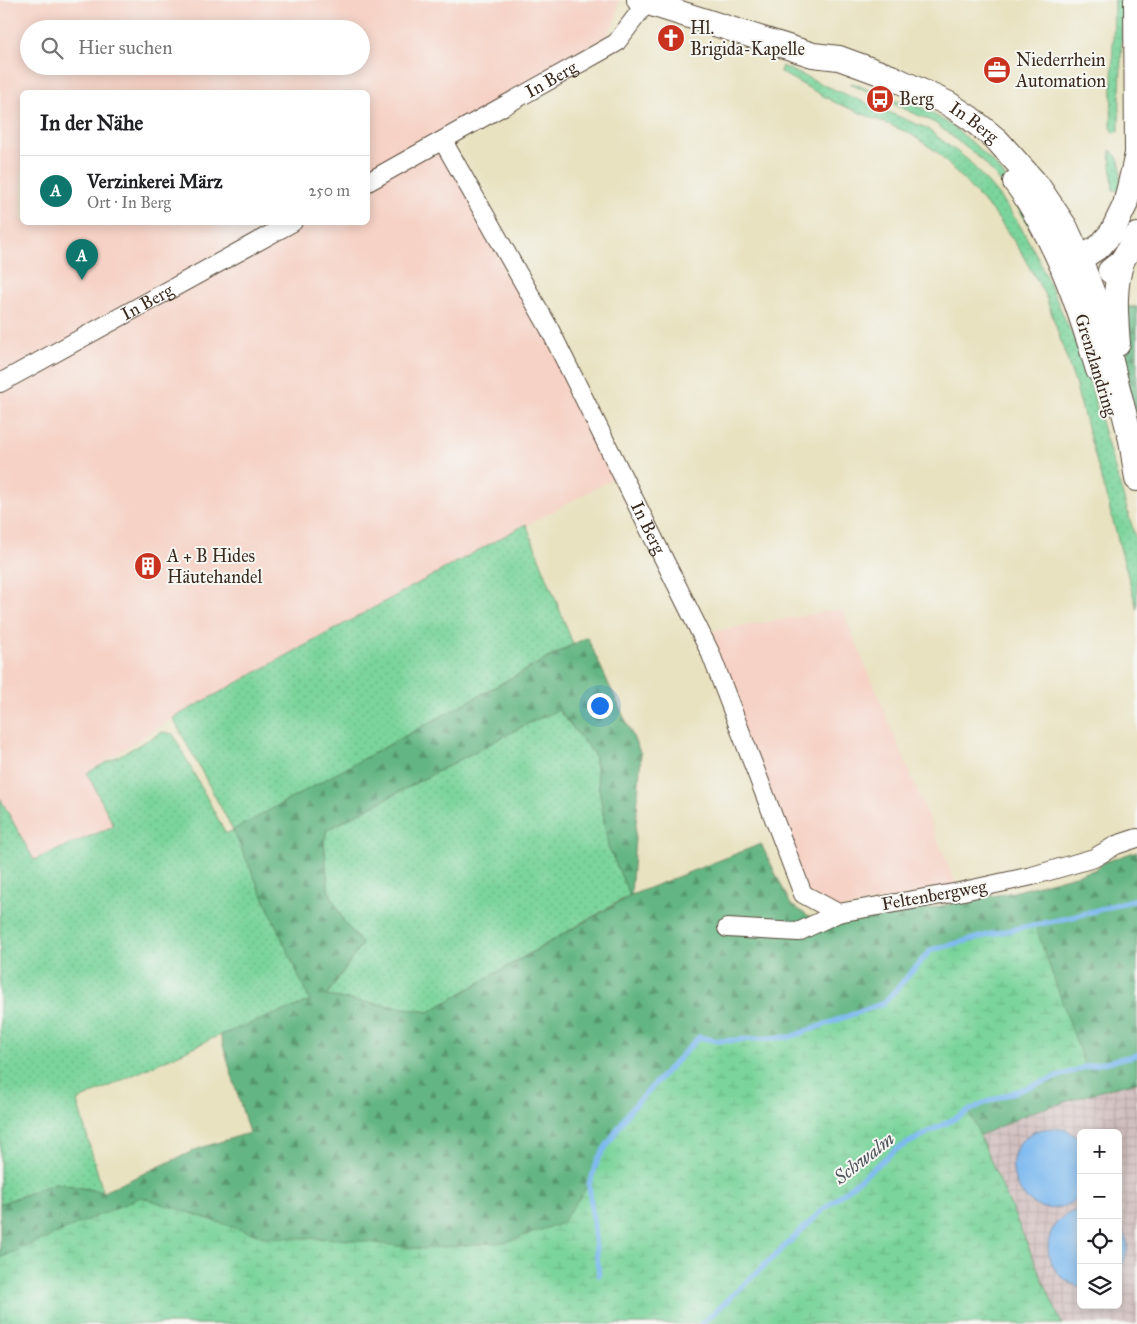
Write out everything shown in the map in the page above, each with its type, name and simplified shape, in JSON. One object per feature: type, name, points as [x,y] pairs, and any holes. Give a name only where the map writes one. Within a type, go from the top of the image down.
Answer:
[{"type":"main road","points":[[1122,261],[1111,270],[1099,276],[1078,270],[1117,224],[1125,205],[1137,154],[1136,0]]},
{"type":"main road","name":"In Berg","points":[[643,1],[813,55],[839,58],[891,77],[948,104],[970,118],[997,140],[1038,186],[1066,228],[1078,270]]},
{"type":"main road","points":[[1120,398],[1115,301],[1118,273],[1122,261],[1137,235]]},
{"type":"main road","name":"Grenzlandring","points":[[1078,270],[1096,302],[1131,440],[1137,480]]},
{"type":"main road","name":"Grenzlandring","points":[[1078,270],[1079,307],[1127,461],[1137,480]]},
{"type":"street","name":"In Berg","points":[[370,181],[616,43],[643,1]]},
{"type":"street","name":"In Berg","points":[[443,141],[548,328],[710,652],[804,894],[838,913]]},
{"type":"street","name":"In Berg","points":[[0,382],[288,225]]},
{"type":"street","name":"Feltenbergweg","points":[[728,928],[798,932],[838,913],[959,892],[1032,876],[1094,858],[1116,845],[1137,838]]},
{"type":"shaded area","points":[[0,0],[619,0],[616,19],[607,35],[569,60],[437,136],[549,342],[614,478],[173,718],[87,773],[114,826],[33,860],[0,797]]},
{"type":"shaded area","points":[[842,609],[957,887],[838,909],[805,891],[705,633]]},
{"type":"shaded area","points":[[1137,1082],[1137,1324],[1053,1324],[974,1138],[1032,1112]]},
{"type":"green space","points":[[1114,0],[1123,0],[1119,129],[1118,132],[1114,133],[1111,127]]},
{"type":"green space","points":[[782,66],[926,128],[968,160],[999,196],[1019,224],[1037,256],[1082,357],[1137,543],[1137,609],[1075,383],[1046,297],[1018,247],[994,213],[937,152],[909,133],[834,102],[780,72]]},
{"type":"green space","points":[[853,83],[890,99],[913,104],[932,113],[973,143],[997,167],[1016,192],[1044,250],[1007,190],[983,161],[935,123],[850,84]]},
{"type":"green space","points":[[1110,150],[1115,154],[1120,163],[1120,191],[1113,190]]},
{"type":"green space","points":[[1123,306],[1137,307],[1137,442],[1129,390]]},
{"type":"green space","points":[[526,524],[573,644],[234,830],[311,1002],[220,1035],[77,1101],[103,1192],[56,1183],[0,1204],[0,798],[34,860],[114,826],[87,773],[163,732],[173,734],[226,834],[233,830],[173,718]]},
{"type":"green space","points":[[587,637],[641,754],[631,895],[761,844],[791,905],[824,926],[905,913],[1013,892],[1094,870],[1105,862],[1137,851],[1137,1082],[1032,1112],[974,1138],[1026,1268],[0,1324],[0,1204],[56,1183],[103,1192],[200,1148],[249,1133],[220,1035],[310,1001],[233,830]],"holes":[[[559,710],[594,754],[608,846],[630,896],[429,1012],[326,996],[362,944],[344,922],[328,889],[324,841],[327,830],[531,722]]]},
{"type":"green space","points":[[558,710],[594,754],[608,846],[630,895],[429,1012],[326,996],[362,944],[344,922],[328,889],[324,841],[327,830],[531,722]]},
{"type":"green space","points":[[1035,925],[1085,1067],[984,1103],[969,1111],[1062,1324],[0,1324],[0,1258],[141,1197],[263,1237],[342,1239],[422,1249],[506,1242],[562,1223],[589,1184],[598,1159],[630,1110],[699,1037],[719,1041],[790,1037],[884,1003],[931,950]]},
{"type":"water","points":[[1041,1129],[1067,1130],[1077,1137],[1077,1199],[1064,1206],[1048,1208],[1034,1204],[1023,1195],[1016,1182],[1013,1168],[1015,1153],[1022,1140]]},
{"type":"water","points":[[1077,1211],[1077,1285],[1067,1281],[1057,1272],[1050,1260],[1048,1248],[1050,1235],[1056,1224],[1066,1215]]},
{"type":"water","points":[[1122,1228],[1127,1242],[1122,1265]]},
{"type":"waterway","points":[[599,1275],[589,1184],[598,1159],[630,1110],[699,1037],[719,1041],[790,1037],[884,1003],[931,950],[992,934],[1073,917],[1137,899]]},
{"type":"waterway","name":"Schwalm","points":[[701,1324],[824,1209],[895,1150],[984,1103],[1085,1067],[1137,1055]]},
{"type":"place","name":"Hl. Brigida-Kapelle","points":[[671,38]]},
{"type":"place","name":"Niederrhein Automation","points":[[997,70]]},
{"type":"place","name":"Berg","points":[[880,99]]},
{"type":"place","name":"Verzinkerei März","points":[[82,280]]},
{"type":"place","name":"A + B Hides Häutehandel","points":[[148,566]]}]
